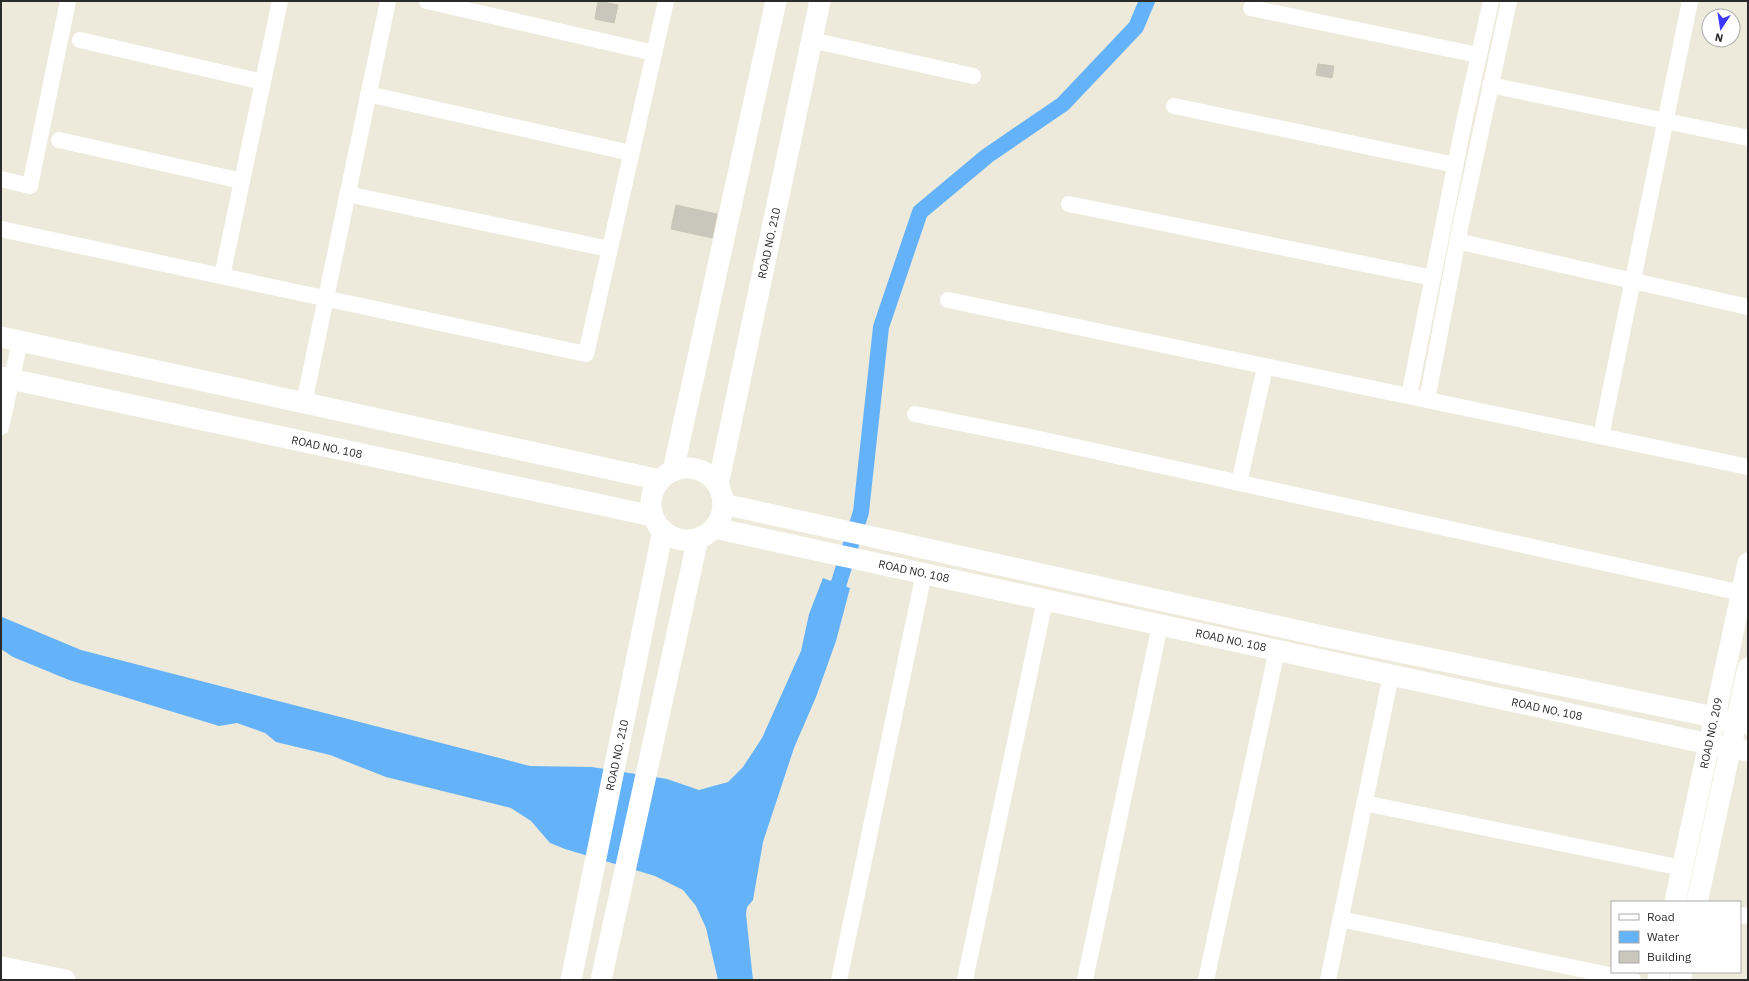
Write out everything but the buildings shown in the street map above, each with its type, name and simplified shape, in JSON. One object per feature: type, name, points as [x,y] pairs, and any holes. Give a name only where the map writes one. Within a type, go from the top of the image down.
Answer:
[{"type":"street","points":[[1,179],[30,186],[68,1]]},
{"type":"street","points":[[222,276],[280,1]]},
{"type":"street","points":[[304,403],[388,1]]},
{"type":"street","points":[[427,1],[654,53]]},
{"type":"street","points":[[1,229],[586,354],[666,1]]},
{"type":"street","name":"ROAD NO. 210","points":[[571,980],[619,745],[658,523],[652,497],[666,476],[776,1]]},
{"type":"street","name":"ROAD NO. 210","points":[[601,980],[650,753],[706,533],[719,521],[721,494],[820,1]]},
{"type":"street","points":[[1409,396],[1478,54],[1491,1]]},
{"type":"street","points":[[1427,400],[1457,241],[1509,1]]},
{"type":"street","points":[[1601,436],[1690,1]]},
{"type":"street","points":[[1251,8],[1478,54]]},
{"type":"street","points":[[80,40],[263,82]]},
{"type":"street","points":[[812,40],[973,76]]},
{"type":"street","points":[[1490,85],[1748,138]]},
{"type":"street","points":[[368,94],[631,152]]},
{"type":"street","points":[[1174,106],[1455,165]]},
{"type":"street","points":[[59,140],[242,181]]},
{"type":"street","points":[[347,194],[609,249]]},
{"type":"street","points":[[1069,204],[1433,278]]},
{"type":"street","points":[[1457,241],[1748,307]]},
{"type":"street","points":[[948,300],[1748,467]]},
{"type":"street","points":[[1,427],[10,339],[304,403],[666,476],[683,468],[698,470],[711,477],[721,494],[798,522],[879,538],[1345,641],[1742,723]]},
{"type":"street","points":[[1239,483],[1265,366]]},
{"type":"street","name":"ROAD NO. 108","points":[[6,378],[658,523]]},
{"type":"street","points":[[915,414],[1043,440],[1742,593]]},
{"type":"street","points":[[658,523],[680,539],[706,533]]},
{"type":"street","name":"ROAD NO. 108","points":[[706,533],[793,545],[1739,750]]},
{"type":"street","name":"ROAD NO. 209","points":[[1674,901],[1748,563]]},
{"type":"street","points":[[840,980],[924,573]]},
{"type":"street","points":[[965,980],[1045,600]]},
{"type":"street","points":[[1085,980],[1160,625]]},
{"type":"street","points":[[1206,980],[1276,650]]},
{"type":"street","name":"ROAD NO. 209","points":[[1697,901],[1739,750],[1748,668]]},
{"type":"street","points":[[1328,980],[1391,675]]},
{"type":"street","points":[[1364,804],[1682,868]]},
{"type":"street","points":[[1340,919],[1633,980]]},
{"type":"street","points":[[1,967],[65,980]]},
{"type":"water","points":[[823,578],[850,588],[836,641],[816,697],[794,748],[763,842],[753,900],[747,907],[746,914],[753,980],[718,980],[706,928],[696,906],[683,890],[655,876],[565,849],[550,843],[531,821],[511,808],[386,777],[330,755],[276,742],[265,733],[237,723],[219,726],[69,680],[13,657],[1,649],[2,617],[81,650],[530,766],[592,767],[667,779],[699,790],[728,782],[743,767],[762,738],[801,651],[809,614]]},
{"type":"waterway","points":[[832,605],[861,512],[881,327],[920,212],[987,156],[1063,104],[1136,27],[1147,1]]}]
